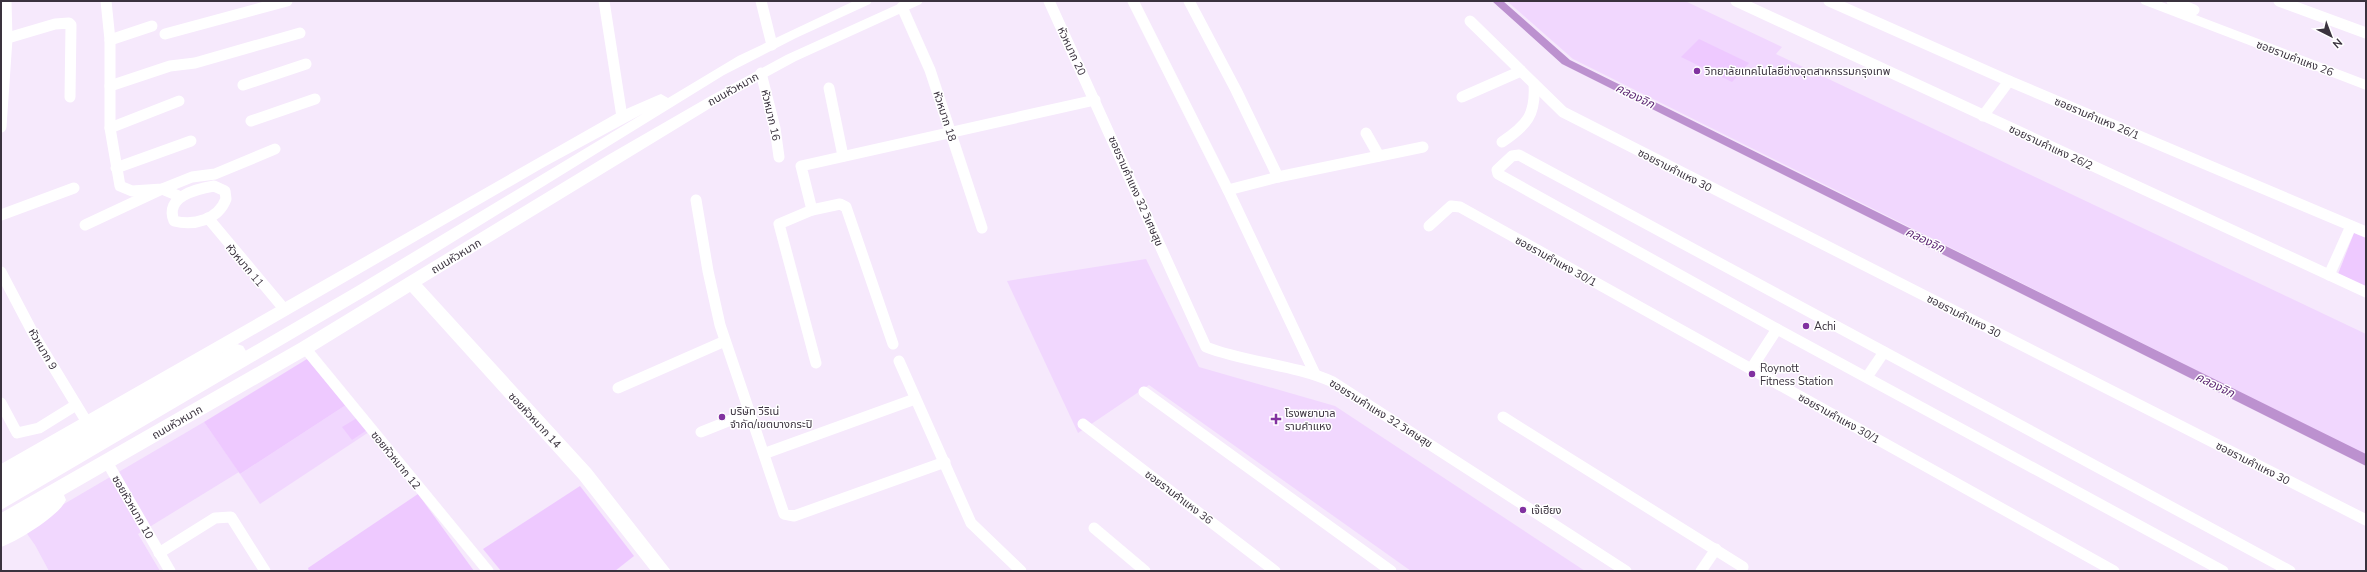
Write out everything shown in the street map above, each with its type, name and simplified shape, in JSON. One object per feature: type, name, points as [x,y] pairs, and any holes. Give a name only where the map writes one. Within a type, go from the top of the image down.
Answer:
[{"type":"main road","name":"ถนนหัวหมาก","points":[[1,502],[363,290],[674,101],[707,79],[772,45],[865,1]]},
{"type":"main road","name":"ถนนหัวหมาก","points":[[1,522],[306,348],[619,155],[761,73],[916,1]]},
{"type":"main road","name":"ซอยรามคำแหง 26","points":[[2148,1],[2224,32],[2366,85]]},
{"type":"main road","points":[[1,473],[622,117],[707,79]]},
{"type":"main road","points":[[1,487],[527,182],[605,143]]},
{"type":"main road","name":"ซอยหัวหมาก 14","points":[[412,283],[456,335],[585,474],[658,567]]},
{"type":"main road","points":[[1,539],[30,521],[103,464]]},
{"type":"street","points":[[1,127],[6,1]]},
{"type":"street","points":[[106,1],[110,40],[110,128],[120,186],[132,191],[162,189],[181,197]]},
{"type":"street","points":[[165,34],[287,1]]},
{"type":"street","points":[[604,1],[622,117]]},
{"type":"street","points":[[760,1],[772,45]]},
{"type":"street","name":"หัวหมาก 20","points":[[1049,1],[1095,100]]},
{"type":"street","points":[[1133,1],[1228,190],[1315,374]]},
{"type":"street","points":[[1188,1],[1236,90],[1278,177]]},
{"type":"street","name":"ซอยรามคำแหง 26/2","points":[[1736,1],[2366,292]]},
{"type":"street","name":"ซอยรามคำแหง 26/1","points":[[1830,1],[2008,81],[2366,232]]},
{"type":"street","points":[[2172,1],[2194,10]]},
{"type":"street","points":[[2279,1],[2366,33]]},
{"type":"street","name":"หัวหมาก 18","points":[[902,7],[930,70],[982,228]]},
{"type":"street","name":"ซอยรามคำแหง 30","points":[[1470,21],[1563,112],[2366,520]]},
{"type":"street","points":[[4,39],[55,24],[69,23],[71,25],[70,97]]},
{"type":"street","points":[[110,40],[152,26]]},
{"type":"street","points":[[110,86],[170,66],[195,63],[300,33]]},
{"type":"street","points":[[243,85],[306,64]]},
{"type":"street","points":[[1462,97],[1521,71]]},
{"type":"street","name":"หัวหมาก 16","points":[[761,73],[775,128],[779,157]]},
{"type":"street","points":[[1983,116],[2008,81]]},
{"type":"street","points":[[1502,142],[1524,128],[1536,103],[1534,84]]},
{"type":"street","points":[[829,88],[843,156]]},
{"type":"street","points":[[251,121],[315,99]]},
{"type":"street","points":[[812,210],[801,166],[1095,100]]},
{"type":"street","name":"ซอยรามคำแหง 32 วิเศษสุข","points":[[1095,100],[1206,347],[1221,353],[1315,374],[1333,382],[1626,571]]},
{"type":"street","points":[[110,128],[179,101]]},
{"type":"street","points":[[1366,133],[1379,156]]},
{"type":"street","points":[[116,168],[191,141]]},
{"type":"street","points":[[1228,190],[1278,177],[1422,147]]},
{"type":"street","points":[[85,225],[162,189],[192,177],[215,174],[275,149]]},
{"type":"street","points":[[2224,571],[1778,329],[1498,174],[1497,170],[1512,156],[1519,154],[2290,571]]},
{"type":"street","points":[[214,186],[225,191],[226,202],[216,213],[208,218],[189,224],[174,220],[171,216],[171,210],[181,197],[206,187],[214,186]]},
{"type":"street","points":[[1,215],[74,188]]},
{"type":"street","points":[[696,200],[706,264],[725,341],[766,453],[784,514],[794,516],[945,462]]},
{"type":"street","points":[[816,362],[780,224],[782,221],[812,210],[840,204],[846,207],[893,344]]},
{"type":"street","name":"ซอยรามคำแหง 30/1","points":[[1429,226],[1451,206],[1460,207],[2114,571]]},
{"type":"street","name":"หัวหมาก 11","points":[[208,218],[284,310]]},
{"type":"street","points":[[2329,275],[2351,226]]},
{"type":"street","name":"หัวหมาก 9","points":[[1,272],[34,335],[88,424]]},
{"type":"street","points":[[1751,369],[1778,329]]},
{"type":"street","points":[[618,388],[725,341]]},
{"type":"street","name":"ซอยหัวหมาก 12","points":[[306,348],[488,571]]},
{"type":"street","points":[[1867,376],[1884,352]]},
{"type":"street","points":[[899,360],[971,523],[1021,571]]},
{"type":"street","points":[[1144,392],[1391,571]]},
{"type":"street","points":[[766,453],[915,399]]},
{"type":"street","points":[[1,402],[18,433],[23,434],[34,430],[76,405]]},
{"type":"street","points":[[701,432],[751,412]]},
{"type":"street","points":[[1503,417],[1743,567]]},
{"type":"street","name":"ซอยรามคำแหง 36","points":[[1083,424],[1276,571]]},
{"type":"street","name":"ซอยหัวหมาก 10","points":[[103,464],[170,571]]},
{"type":"street","name":"ซอยหัวหมาก 10","points":[[159,552],[215,518],[224,516],[231,518],[265,571]]},
{"type":"street","points":[[1094,528],[1145,571]]},
{"type":"street","points":[[1701,571],[1716,549]]},
{"type":"shaded area","points":[[1507,1],[1685,1],[1782,47],[1776,54],[2366,334],[2366,455],[1573,59]]},
{"type":"shaded area","points":[[1699,39],[1749,63],[1732,82],[1681,57]]},
{"type":"shaded area","points":[[2354,233],[2366,238],[2366,287],[2338,274]]},
{"type":"shaded area","name":"โรงพยาบาล รามคำแหง","points":[[1146,259],[1199,367],[1335,406],[1585,571],[1411,571],[1149,385],[1078,433],[1007,281]]},
{"type":"shaded area","points":[[307,359],[346,405],[240,474],[204,422]]},
{"type":"shaded area","points":[[346,405],[369,432],[260,504],[240,474]]},
{"type":"shaded area","points":[[357,418],[367,430],[352,440],[342,427]]},
{"type":"shaded area","points":[[204,422],[239,472],[138,534],[160,571],[49,571],[35,545],[23,528]]},
{"type":"shaded area","points":[[580,486],[634,556],[615,571],[501,571],[483,549]]},
{"type":"shaded area","points":[[418,494],[474,571],[309,571],[308,568]]},
{"type":"waterway","name":"คลองจิก","points":[[1497,1],[1566,62],[2366,460]]},
{"type":"place","name":"วิทยาลัยเทคโนโลยีช่างอุตสาหกรรมกรุงเทพ","points":[[1697,71]]},
{"type":"place","name":"Achi","points":[[1806,326]]},
{"type":"place","name":"Roynott Fitness Station","points":[[1752,374]]},
{"type":"place","name":"บริษัท วีริเน่ จำกัด/เขตบางกระปิ","points":[[722,417]]},
{"type":"place","name":"โรงพยาบาล รามคำแหง","points":[[1276,419]]},
{"type":"place","name":"เจ๊เฮียง","points":[[1523,510]]}]
